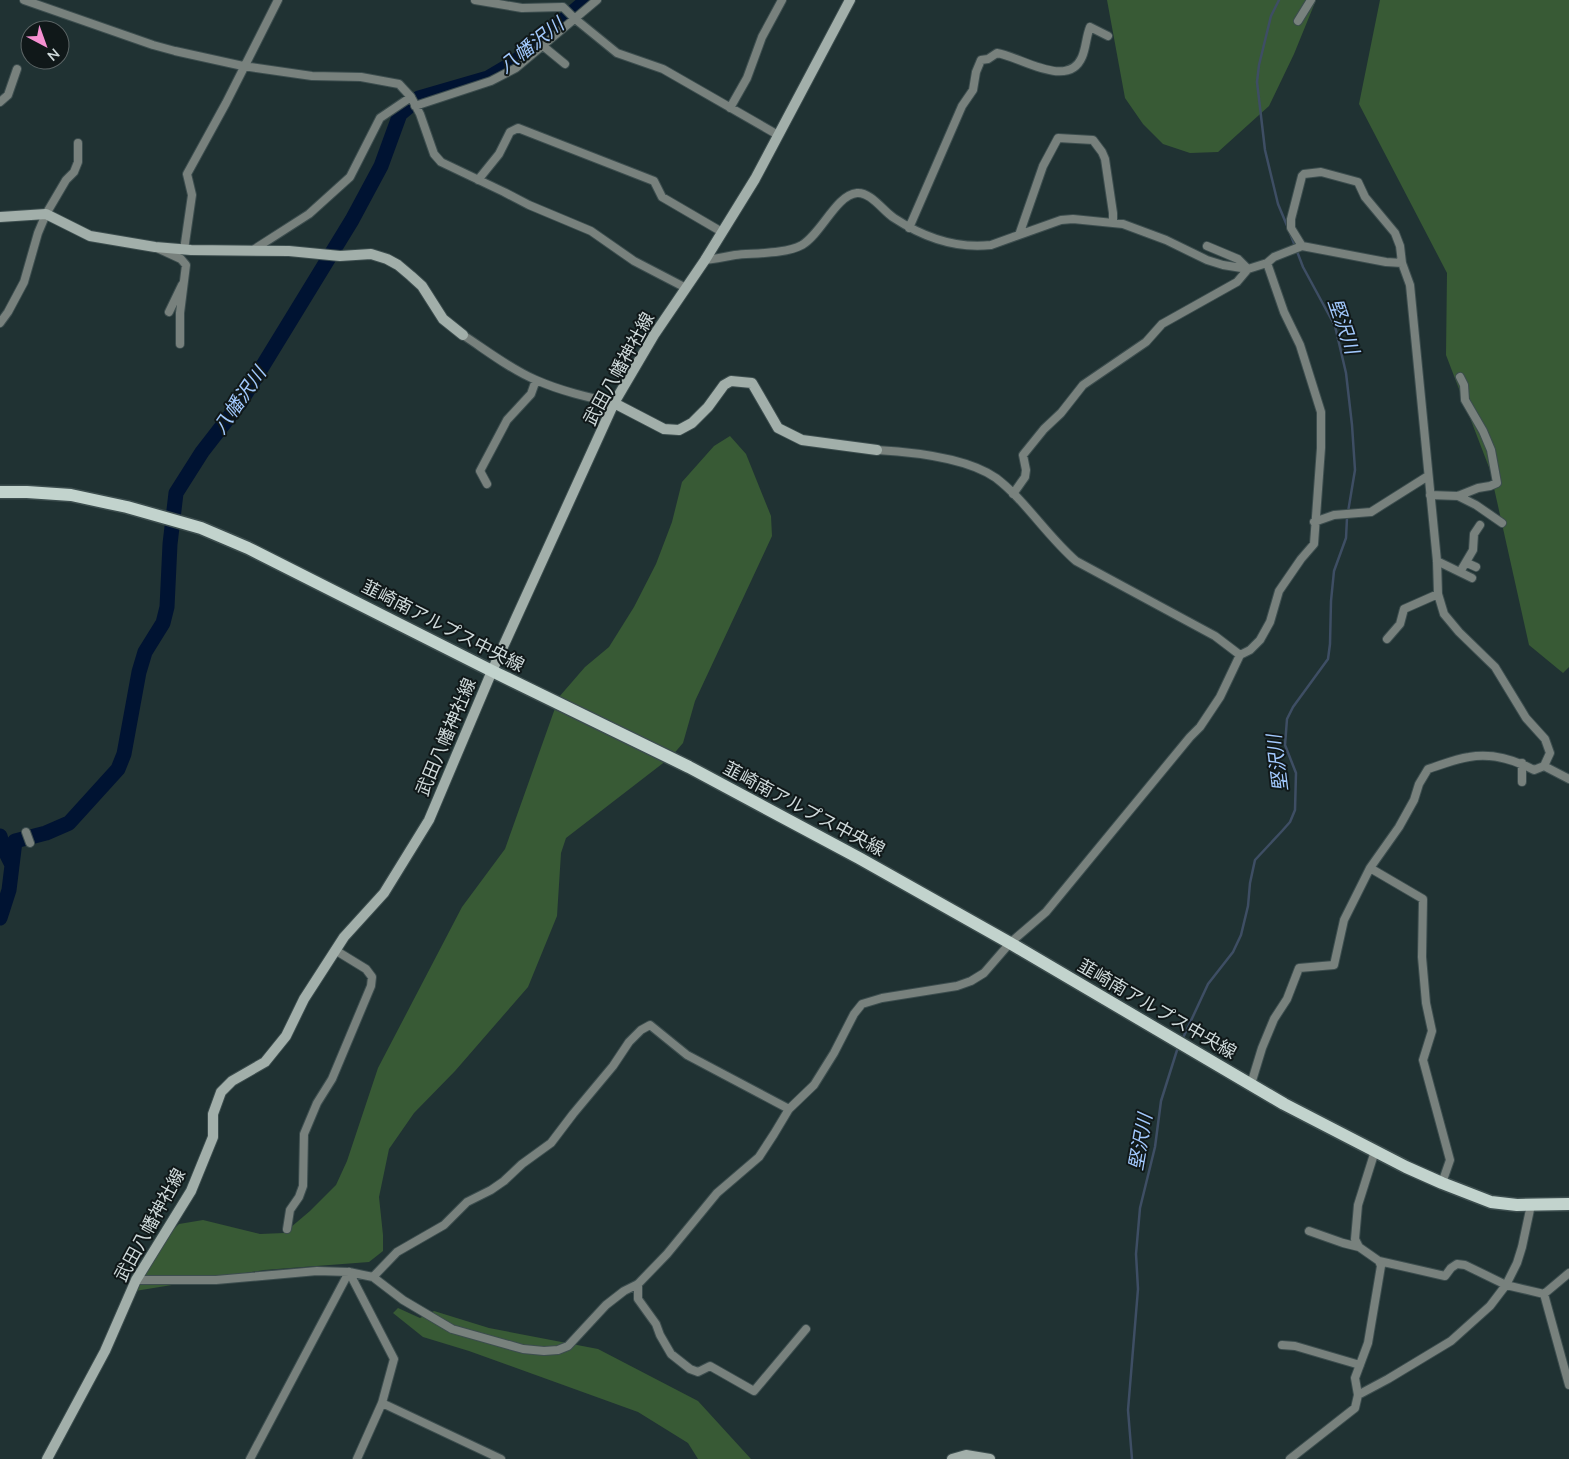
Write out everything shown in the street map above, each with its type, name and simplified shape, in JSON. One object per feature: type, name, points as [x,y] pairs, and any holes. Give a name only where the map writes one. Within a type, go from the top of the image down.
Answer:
[{"type":"main road","name":"武田八幡神社線","points":[[47,1459],[105,1351],[136,1280],[191,1191],[214,1137],[213,1114],[221,1092],[232,1081],[265,1062],[286,1036],[304,998],[335,950],[344,937],[384,893],[429,820],[492,671],[614,403],[654,335],[705,260],[755,179],[850,0]]},
{"type":"main road","points":[[0,217],[46,214],[90,236],[184,250],[292,251],[340,256],[371,254],[398,265],[422,286],[442,319],[463,335]]},
{"type":"main road","points":[[614,403],[664,429],[679,430],[692,423],[708,407],[724,385],[731,382],[752,383],[778,428],[802,440],[877,450]]},
{"type":"main road","name":"韮崎南アルプス中央線","points":[[0,492],[71,495],[127,507],[201,528],[248,548],[492,671],[689,767],[859,858],[1010,943],[1284,1104],[1375,1151],[1442,1183],[1491,1202],[1502,1204],[1569,1204]]},
{"type":"main road","points":[[952,1459],[966,1455],[990,1459]]},
{"type":"street","points":[[24,0],[153,45],[243,66],[312,76],[361,77],[399,84],[413,101],[420,114],[434,154],[442,162],[528,205],[591,232],[634,261],[686,288]]},
{"type":"street","points":[[184,250],[192,195],[187,174],[226,103],[278,0]]},
{"type":"street","points":[[475,0],[522,8],[563,7],[618,53],[663,70],[778,135]]},
{"type":"street","points":[[253,250],[309,214],[350,177],[380,118],[413,101],[490,81],[516,68],[597,0]]},
{"type":"street","points":[[730,108],[747,78],[762,37],[782,0]]},
{"type":"street","points":[[1298,21],[1311,0]]},
{"type":"street","points":[[909,228],[959,112],[973,90],[976,72],[981,60],[988,59],[997,53],[1006,54],[1041,69],[1065,71],[1077,66],[1082,57],[1090,27],[1108,36]]},
{"type":"street","points":[[543,46],[565,64]]},
{"type":"street","points":[[0,102],[8,95],[18,69]]},
{"type":"street","points":[[478,180],[500,154],[510,132],[518,128],[654,181],[662,197],[722,232]]},
{"type":"street","points":[[1019,236],[1043,166],[1058,138],[1093,140],[1102,152],[1113,222]]},
{"type":"street","points":[[0,323],[24,282],[38,233],[46,214],[66,180],[74,172],[78,162],[78,142]]},
{"type":"street","points":[[1251,1084],[1262,1048],[1274,1019],[1287,999],[1300,968],[1334,965],[1344,920],[1370,868],[1399,827],[1414,800],[1419,784],[1428,770],[1470,757],[1497,757],[1522,763],[1534,770],[1544,766],[1550,754],[1545,739],[1526,718],[1496,667],[1459,632],[1444,614],[1438,594],[1437,561],[1425,428],[1410,285],[1402,263],[1400,246],[1395,233],[1365,197],[1358,182],[1321,172],[1304,174],[1291,219],[1291,228],[1302,246]]},
{"type":"street","points":[[705,260],[783,250],[802,245],[824,224],[843,198],[857,193],[867,196],[909,228],[952,244],[966,246],[991,245],[1061,220],[1073,219],[1123,224],[1166,240],[1207,260],[1222,265],[1248,269],[1266,263],[1274,257],[1302,246],[1402,263]]},
{"type":"street","points":[[1207,246],[1238,259],[1248,269]]},
{"type":"street","points":[[155,247],[162,252],[181,259],[186,266],[180,313],[180,344]]},
{"type":"street","points":[[136,1280],[216,1280],[317,1271],[349,1272],[373,1277],[403,1300],[452,1329],[523,1349],[544,1351],[558,1350],[568,1346],[606,1305],[624,1291],[638,1284],[680,1239],[717,1193],[759,1157],[789,1109],[814,1085],[834,1053],[854,1014],[862,1004],[882,998],[957,986],[971,981],[984,972],[1010,943],[1046,912],[1200,727],[1220,697],[1240,656],[1250,650],[1260,640],[1270,622],[1279,592],[1301,559],[1314,544],[1314,522],[1321,448],[1321,412],[1300,346],[1284,312],[1266,263]]},
{"type":"street","points":[[1013,494],[1025,478],[1026,470],[1023,455],[1044,430],[1062,413],[1082,385],[1146,342],[1162,324],[1237,282],[1248,269]]},
{"type":"street","points":[[169,312],[185,278]]},
{"type":"street","points":[[463,335],[536,380],[572,393],[614,403]]},
{"type":"street","points":[[1430,495],[1458,496],[1497,483],[1491,450],[1465,400],[1464,385],[1460,377]]},
{"type":"street","points":[[487,484],[480,471],[484,462],[507,420],[531,394],[536,380]]},
{"type":"street","points":[[877,450],[920,453],[984,470],[1013,494],[1062,549],[1076,561],[1215,636],[1240,656]]},
{"type":"street","points":[[1314,522],[1334,515],[1371,512],[1428,476]]},
{"type":"street","points":[[1458,496],[1476,505],[1502,523]]},
{"type":"street","points":[[1460,572],[1473,550],[1474,534],[1480,525]]},
{"type":"street","points":[[1437,561],[1472,578]]},
{"type":"street","points":[[1467,563],[1476,567]]},
{"type":"street","points":[[1387,639],[1400,624],[1404,609],[1438,594]]},
{"type":"street","points":[[1522,763],[1522,782]]},
{"type":"street","points":[[1544,766],[1569,779]]},
{"type":"street","points":[[26,832],[30,843]]},
{"type":"street","points":[[1370,868],[1422,899],[1422,957],[1426,1003],[1432,1031],[1423,1060],[1450,1160],[1442,1183]]},
{"type":"street","points":[[287,1229],[290,1210],[299,1197],[303,1186],[304,1134],[317,1103],[332,1079],[372,977],[366,969],[335,950]]},
{"type":"street","points":[[373,1277],[397,1252],[444,1225],[466,1202],[504,1181],[522,1164],[551,1143],[613,1066],[629,1042],[650,1025],[687,1055],[789,1109]]},
{"type":"street","points":[[1375,1151],[1358,1205],[1355,1239],[1360,1247],[1379,1261],[1445,1276],[1458,1264],[1464,1265],[1506,1285],[1544,1294]]},
{"type":"street","points":[[1358,1395],[1451,1341],[1490,1306],[1506,1285],[1517,1263],[1531,1204]]},
{"type":"street","points":[[1309,1231],[1360,1247]]},
{"type":"street","points":[[1290,1459],[1355,1408],[1358,1395],[1355,1378],[1368,1343],[1381,1266],[1379,1261]]},
{"type":"street","points":[[349,1272],[394,1359],[382,1403],[357,1459]]},
{"type":"street","points":[[250,1459],[349,1272]]},
{"type":"street","points":[[1544,1294],[1569,1273]]},
{"type":"street","points":[[638,1284],[638,1299],[656,1324],[671,1354],[690,1369],[698,1372],[710,1366],[754,1391],[806,1329]]},
{"type":"street","points":[[1544,1294],[1569,1384]]},
{"type":"street","points":[[1282,1345],[1295,1346],[1360,1365]]},
{"type":"street","points":[[382,1403],[501,1459]]},
{"type":"green space","points":[[1107,0],[1316,0],[1294,54],[1269,106],[1218,152],[1190,153],[1163,144],[1143,124],[1125,98]]},
{"type":"green space","points":[[1380,0],[1569,0],[1569,667],[1563,673],[1529,645],[1490,470],[1446,355],[1447,273],[1359,104]]},
{"type":"green space","points":[[730,436],[746,454],[771,516],[772,536],[695,701],[683,743],[671,757],[566,838],[561,853],[557,916],[528,987],[455,1071],[414,1113],[389,1149],[379,1197],[383,1251],[369,1262],[264,1270],[129,1292],[146,1256],[179,1224],[203,1220],[260,1234],[284,1233],[336,1185],[347,1161],[378,1068],[462,907],[505,849],[559,697],[585,667],[609,647],[634,607],[656,564],[672,522],[682,482],[714,446]]},
{"type":"green space","points":[[398,1308],[420,1318],[434,1311],[489,1328],[598,1349],[698,1401],[751,1459],[698,1459],[688,1443],[638,1412],[469,1351],[423,1337],[393,1313]]},
{"type":"waterway","name":"八幡沢川","points":[[0,918],[9,890],[15,841],[46,833],[69,823],[118,769],[124,754],[139,672],[145,652],[163,623],[167,607],[170,544],[176,493],[202,452],[240,403],[352,220],[381,166],[400,114],[419,98],[488,78],[515,62],[587,0]]},
{"type":"waterway","name":"堅沢川","points":[[1279,0],[1271,16],[1259,65],[1257,82],[1265,150],[1278,204],[1288,228]]},
{"type":"waterway","name":"堅沢川","points":[[1182,1040],[1208,984],[1233,952],[1241,935],[1248,906],[1255,860],[1290,822],[1295,810],[1296,773],[1285,745],[1287,719],[1293,707],[1328,659],[1334,571],[1346,538],[1347,518],[1355,470],[1346,373],[1335,326],[1303,267],[1290,233]]},
{"type":"waterway","points":[[0,836],[12,865]]},
{"type":"waterway","name":"堅沢川","points":[[1132,1459],[1128,1410],[1138,1289],[1136,1254],[1140,1208],[1155,1147],[1161,1101],[1178,1047]]}]
